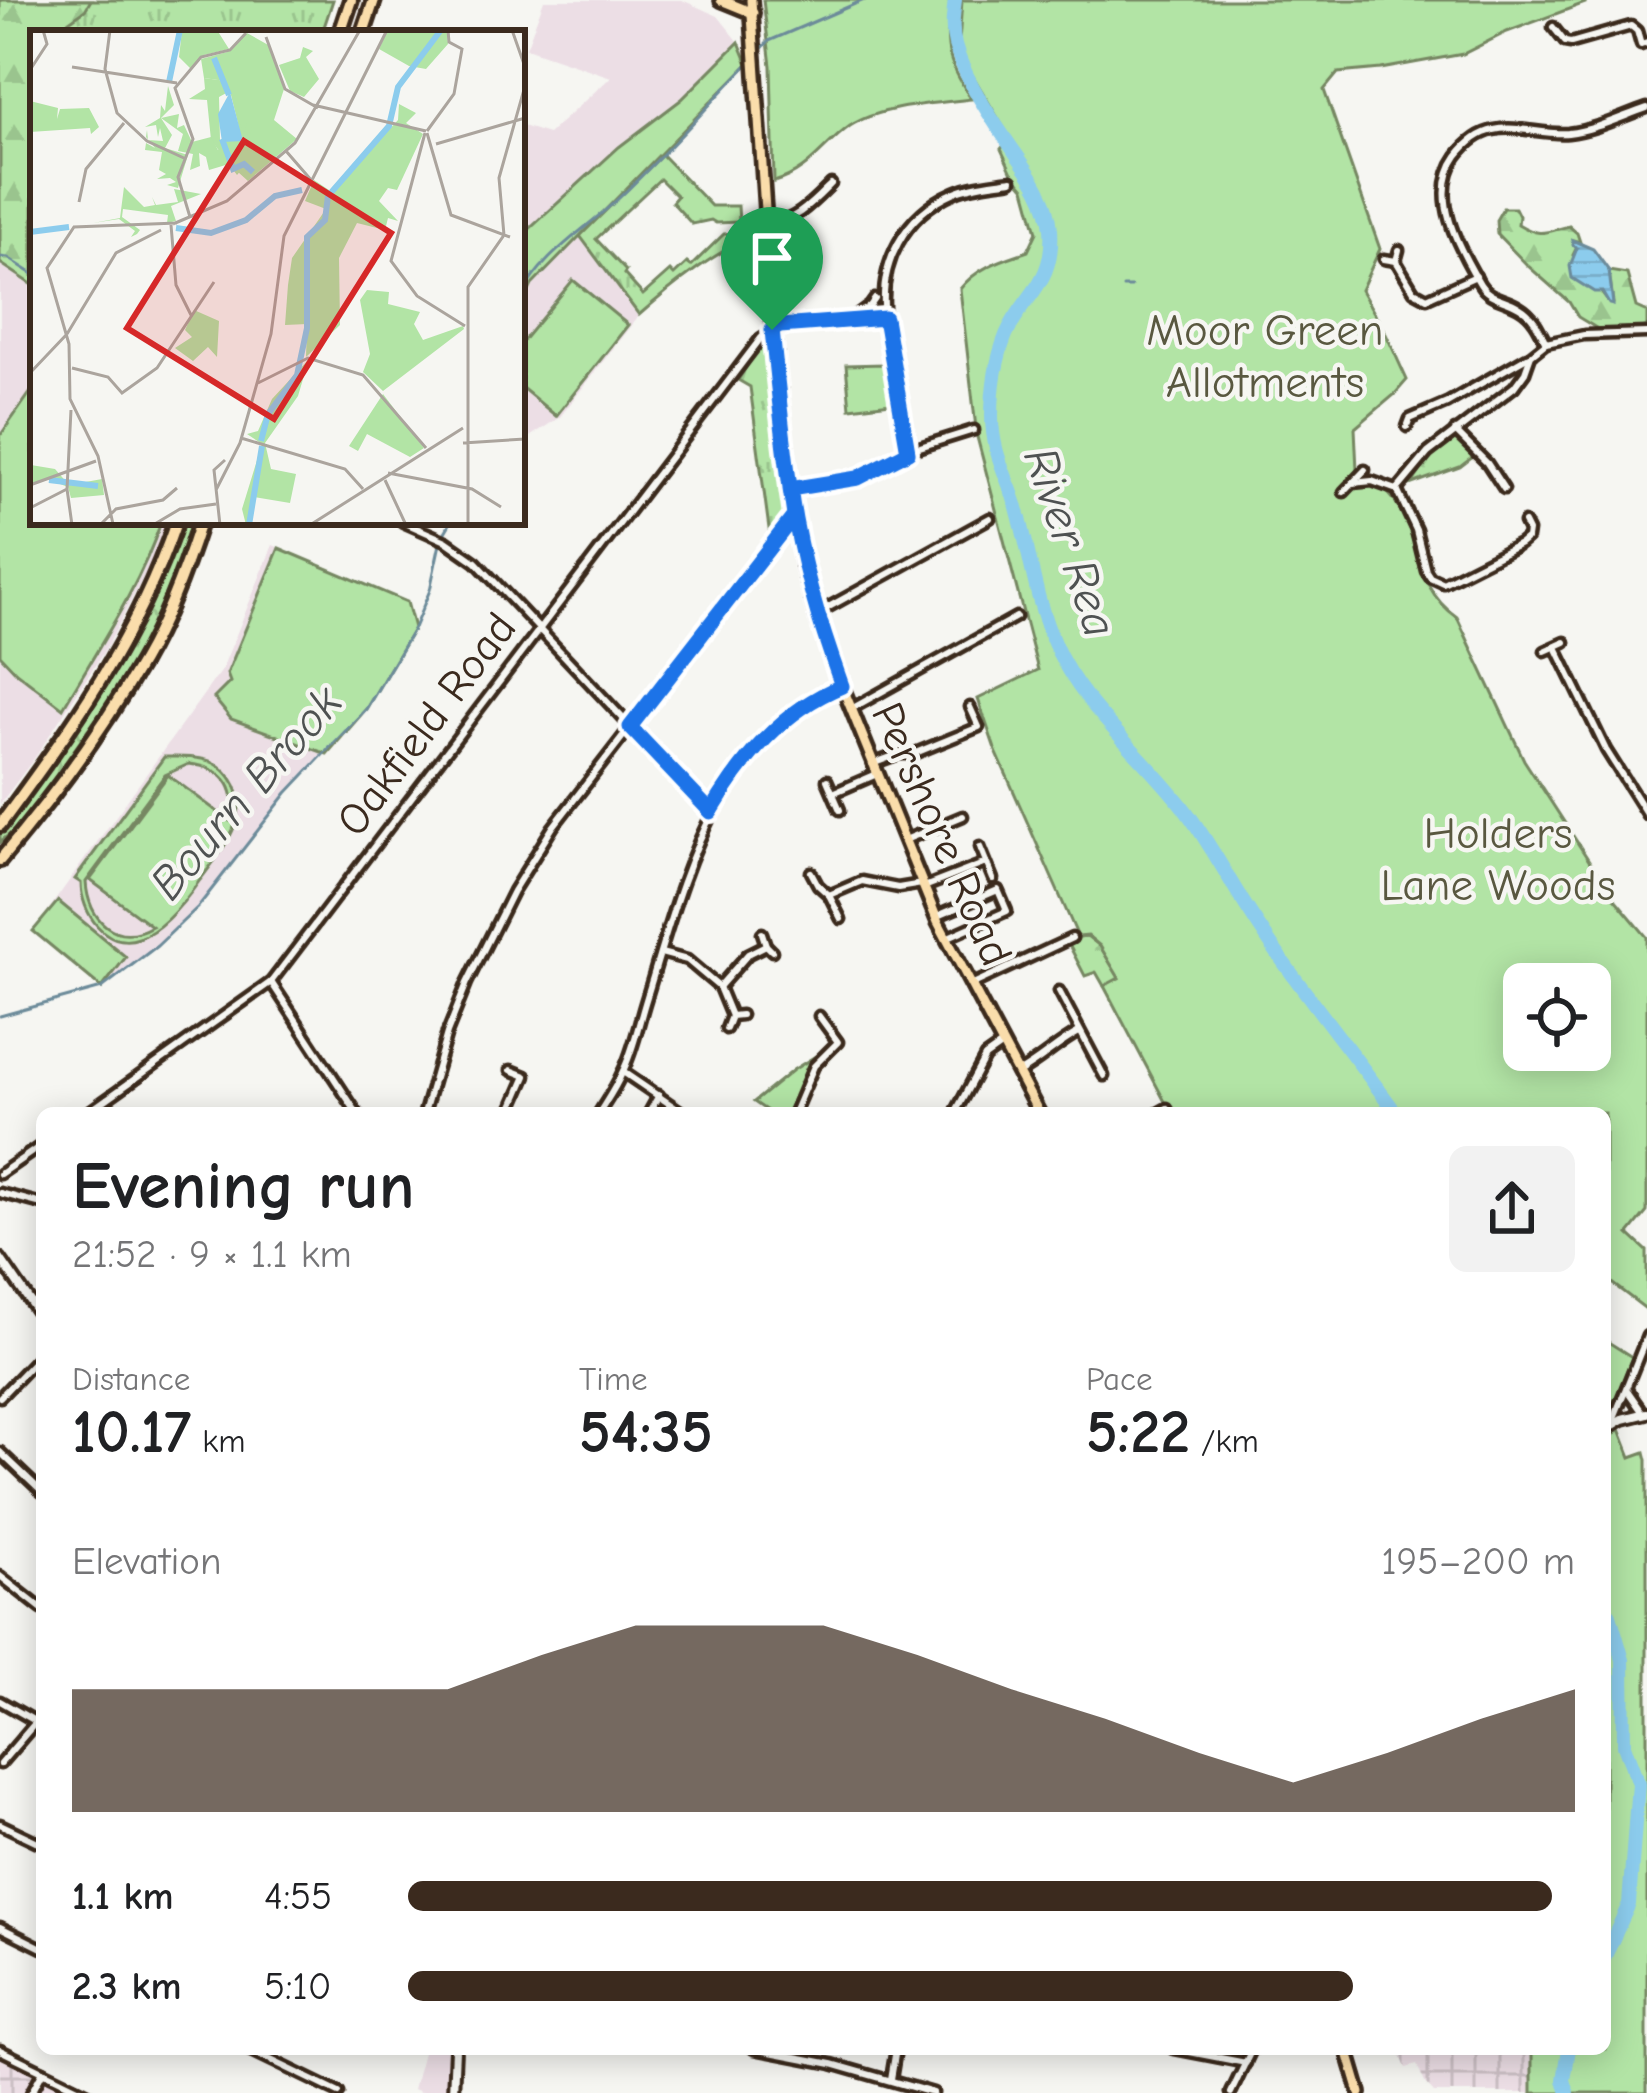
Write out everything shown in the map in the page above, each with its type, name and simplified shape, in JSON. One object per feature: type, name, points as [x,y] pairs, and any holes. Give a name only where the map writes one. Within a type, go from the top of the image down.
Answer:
[{"type":"highway","points":[[341,30],[351,0]]},
{"type":"highway","points":[[364,30],[374,0]]},
{"type":"highway","points":[[0,825],[76,722],[118,652],[160,568],[175,525]]},
{"type":"highway","points":[[0,860],[50,800],[144,659],[199,525]]},
{"type":"highway","points":[[0,849],[30,824]]},
{"type":"main road","points":[[721,0],[753,13]]},
{"type":"main road","name":"Pershore Road","points":[[751,0],[772,330],[794,516],[816,614],[935,916],[1036,1107]]},
{"type":"main road","points":[[1350,2055],[1360,2093]]},
{"type":"street","points":[[1553,27],[1571,43],[1631,26],[1641,45],[1647,44]]},
{"type":"street","points":[[1546,343],[1529,314],[1486,292],[1476,276],[1445,208],[1449,169],[1467,144],[1489,131],[1584,130],[1647,108]]},
{"type":"street","points":[[908,452],[881,292],[890,259],[914,221],[933,205],[956,192],[1012,180]]},
{"type":"street","points":[[764,225],[776,225],[806,210],[831,184]]},
{"type":"street","points":[[1399,250],[1396,261],[1414,291],[1423,297],[1476,276]]},
{"type":"street","points":[[1384,259],[1396,261]]},
{"type":"street","points":[[848,322],[875,299]]},
{"type":"street","points":[[772,330],[885,318]]},
{"type":"street","name":"Oakfield Road","points":[[95,1107],[271,982],[761,338],[772,330]]},
{"type":"street","points":[[1407,427],[1410,419],[1447,403],[1546,343],[1584,335],[1647,333]]},
{"type":"street","points":[[1397,490],[1427,453],[1514,387],[1531,355]]},
{"type":"street","points":[[790,489],[858,478],[908,452],[974,430]]},
{"type":"street","points":[[1455,431],[1504,490]]},
{"type":"street","points":[[1487,464],[1498,454]]},
{"type":"street","points":[[1344,492],[1365,470]]},
{"type":"street","points":[[1353,483],[1372,481],[1397,490],[1416,530],[1423,564],[1430,577],[1443,584],[1520,544],[1527,538],[1525,523]]},
{"type":"street","points":[[426,1107],[447,1033],[512,891],[553,827],[794,516]]},
{"type":"street","points":[[816,614],[990,518]]},
{"type":"street","points":[[410,525],[476,562],[711,812]]},
{"type":"street","points":[[851,709],[1016,617]]},
{"type":"street","points":[[1545,651],[1565,642]]},
{"type":"street","points":[[1556,647],[1606,749],[1647,815]]},
{"type":"street","points":[[603,1107],[623,1072],[689,861],[711,812],[748,757],[776,728],[842,686]]},
{"type":"street","points":[[833,793],[899,754],[913,754],[979,727],[970,706]]},
{"type":"street","points":[[827,780],[840,810]]},
{"type":"street","points":[[904,840],[963,816]]},
{"type":"street","points":[[980,847],[993,879]]},
{"type":"street","points":[[829,895],[862,881],[898,888],[923,886],[986,863]]},
{"type":"street","points":[[811,872],[842,919]]},
{"type":"street","points":[[935,916],[998,890],[1007,911],[946,938]]},
{"type":"street","points":[[719,987],[748,954],[769,948],[762,932]]},
{"type":"street","points":[[971,985],[1072,938]]},
{"type":"street","points":[[661,953],[687,960],[719,987],[730,1016],[726,1029]]},
{"type":"street","points":[[271,982],[353,1107]]},
{"type":"street","points":[[1059,991],[1105,1076]]},
{"type":"street","points":[[730,1016],[741,1016]]},
{"type":"street","points":[[797,1107],[814,1066],[838,1042],[819,1016]]},
{"type":"street","points":[[1018,1073],[1080,1032]]},
{"type":"street","points":[[958,1107],[985,1057],[1002,1045]]},
{"type":"street","points":[[511,1070],[526,1076],[513,1107]]},
{"type":"street","points":[[623,1072],[675,1107]]},
{"type":"street","points":[[652,1107],[659,1095]]},
{"type":"street","points":[[0,1174],[36,1149]]},
{"type":"street","points":[[0,1193],[36,1202]]},
{"type":"street","points":[[0,1258],[36,1310]]},
{"type":"street","points":[[1611,1421],[1647,1336]]},
{"type":"street","points":[[0,1396],[36,1359]]},
{"type":"street","points":[[1611,1426],[1645,1413],[1627,1390]]},
{"type":"street","points":[[0,1452],[36,1486]]},
{"type":"street","points":[[0,1576],[36,1604]]},
{"type":"street","points":[[0,1701],[36,1719]]},
{"type":"street","points":[[0,1764],[36,1725]]},
{"type":"street","points":[[0,1824],[36,1841]]},
{"type":"street","points":[[0,1927],[36,1945]]},
{"type":"street","points":[[0,2050],[88,2093]]},
{"type":"street","points":[[260,2055],[338,2093]]},
{"type":"street","points":[[453,2093],[455,2055]]},
{"type":"street","points":[[788,2055],[933,2093]]},
{"type":"street","points":[[891,2079],[895,2055]]},
{"type":"street","points":[[1207,2055],[1246,2062]]},
{"type":"street","points":[[1231,2093],[1249,2055]]},
{"type":"street","points":[[32,2093],[43,2071]]},
{"type":"shaded area","points":[[544,0],[682,0],[718,16],[739,42],[682,100],[619,147],[525,233],[525,127],[548,134],[611,77],[526,48]]},
{"type":"shaded area","points":[[580,236],[639,315],[560,417],[525,440],[525,300],[532,285]]},
{"type":"shaded area","points":[[0,263],[30,283],[30,525],[166,525],[107,647],[0,804]]},
{"type":"shaded area","points":[[273,545],[407,602],[414,628],[366,709],[287,793],[198,907],[102,988],[33,931],[222,669]]},
{"type":"shaded area","points":[[0,2055],[77,2093],[0,2093]]},
{"type":"shaded area","points":[[422,2055],[449,2055],[446,2093],[413,2089]]},
{"type":"shaded area","points":[[1401,2055],[1532,2055],[1532,2093],[1434,2093],[1417,2065],[1406,2068]]},
{"type":"green space","points":[[0,0],[333,0],[323,30],[30,30]]},
{"type":"green space","points":[[0,0],[91,0],[85,10],[56,30],[30,30],[30,283],[0,263]]},
{"type":"green space","points":[[763,0],[950,0],[949,52],[971,99],[909,106],[862,119],[797,172],[774,182],[771,66]]},
{"type":"green space","points":[[962,0],[1584,0],[1463,54],[1338,73],[1324,90],[1380,249],[1361,290],[1407,380],[1355,428],[1357,470],[1394,500],[1432,591],[1457,617],[1524,760],[1610,893],[1647,937],[1647,1212],[1629,1234],[1647,1251],[1647,1310],[1611,1283],[1611,1107],[1168,1107],[1104,986],[1119,978],[1100,946],[1088,936],[1078,937],[995,749],[978,699],[1038,670],[977,437],[960,289],[982,270],[1028,251],[1037,232],[1025,188],[1001,149],[1010,138],[964,61],[959,43]]},
{"type":"green space","points":[[739,42],[748,64],[532,285],[525,300],[525,233],[619,147],[682,99]]},
{"type":"green space","points":[[662,155],[711,206],[738,206],[739,222],[692,224],[672,202],[677,196],[660,179],[596,239],[643,295],[670,271],[674,275],[687,263],[691,266],[724,234],[754,232],[756,238],[712,258],[639,315],[580,236]]},
{"type":"green space","points":[[1503,208],[1515,208],[1518,224],[1532,231],[1569,226],[1580,242],[1573,240],[1577,247],[1573,255],[1609,303],[1613,303],[1609,271],[1627,274],[1636,307],[1647,312],[1647,327],[1601,331],[1578,317],[1569,302],[1497,234],[1496,220]]},
{"type":"green space","points":[[573,280],[628,325],[556,416],[525,390],[525,338]]},
{"type":"green space","points":[[762,343],[767,346],[786,516],[770,536],[750,387],[738,380]]},
{"type":"green space","points":[[884,364],[891,403],[850,408],[846,365]]},
{"type":"green space","points":[[30,393],[30,525],[160,525],[130,594],[63,708],[0,655],[0,436]]},
{"type":"green space","points":[[1455,440],[1473,457],[1460,467],[1412,484],[1435,452]]},
{"type":"green space","points":[[179,525],[195,525],[181,568],[139,658],[21,825],[0,842],[0,832],[122,658]]},
{"type":"green space","points":[[279,548],[407,602],[414,628],[366,709],[327,754],[231,719],[214,698],[230,682],[227,674]]},
{"type":"green space","points":[[164,757],[206,760],[232,780],[239,806],[225,846],[181,905],[148,934],[127,940],[106,934],[90,916],[81,883],[75,879]],"holes":[[[189,764],[226,780],[233,797],[232,819],[168,775],[90,880],[152,926],[139,932],[116,931],[98,918],[86,882],[165,775]]]},
{"type":"green space","points":[[58,901],[126,957],[102,988],[33,931]]},
{"type":"green space","points":[[1087,936],[1100,946],[1120,979],[1104,986],[1096,972],[1085,976],[1068,943]]},
{"type":"green space","points":[[819,1054],[791,1107],[761,1107],[754,1102]]},
{"type":"green space","points":[[1611,1344],[1632,1357],[1611,1405]]},
{"type":"green space","points":[[1620,1429],[1631,1457],[1645,1452],[1647,1460],[1647,2093],[1532,2093],[1532,2055],[1611,2055],[1611,1437]]},
{"type":"water","points":[[1572,240],[1593,249],[1609,271],[1613,305],[1602,292],[1572,278],[1570,266],[1577,248]]},
{"type":"waterway","name":"Bourn Brook","points":[[756,55],[769,41],[864,0]]},
{"type":"waterway","name":"River Rea","points":[[955,0],[953,34],[959,57],[985,107],[1035,182],[1051,229],[1043,276],[1003,345],[992,416],[998,454],[1054,643],[1096,709],[1192,820],[1268,940],[1392,1107]]},
{"type":"waterway","name":"Bourn Brook","points":[[525,291],[552,255],[637,181],[750,62]]},
{"type":"waterway","points":[[0,257],[30,272]]},
{"type":"waterway","points":[[1123,287],[1131,287]]},
{"type":"waterway","name":"Bourn Brook","points":[[0,1016],[102,988],[198,907],[287,793],[366,709],[414,628],[449,525]]},
{"type":"waterway","name":"River Rea","points":[[1611,1618],[1623,1660],[1624,1745],[1638,1783],[1629,1904],[1611,1943]]},
{"type":"waterway","name":"River Rea","points":[[1568,2055],[1564,2080],[1568,2093]]},
{"type":"route","points":[[772,330],[790,489],[794,516],[630,727],[711,812],[748,757],[787,718],[842,686],[803,566],[790,489],[858,478],[908,452],[885,318],[772,330]]},
{"type":"park label","name":"Moor Green Allotments","points":[[1265,356]]},
{"type":"park label","name":"Holders Lane Woods","points":[[1498,859]]}]
